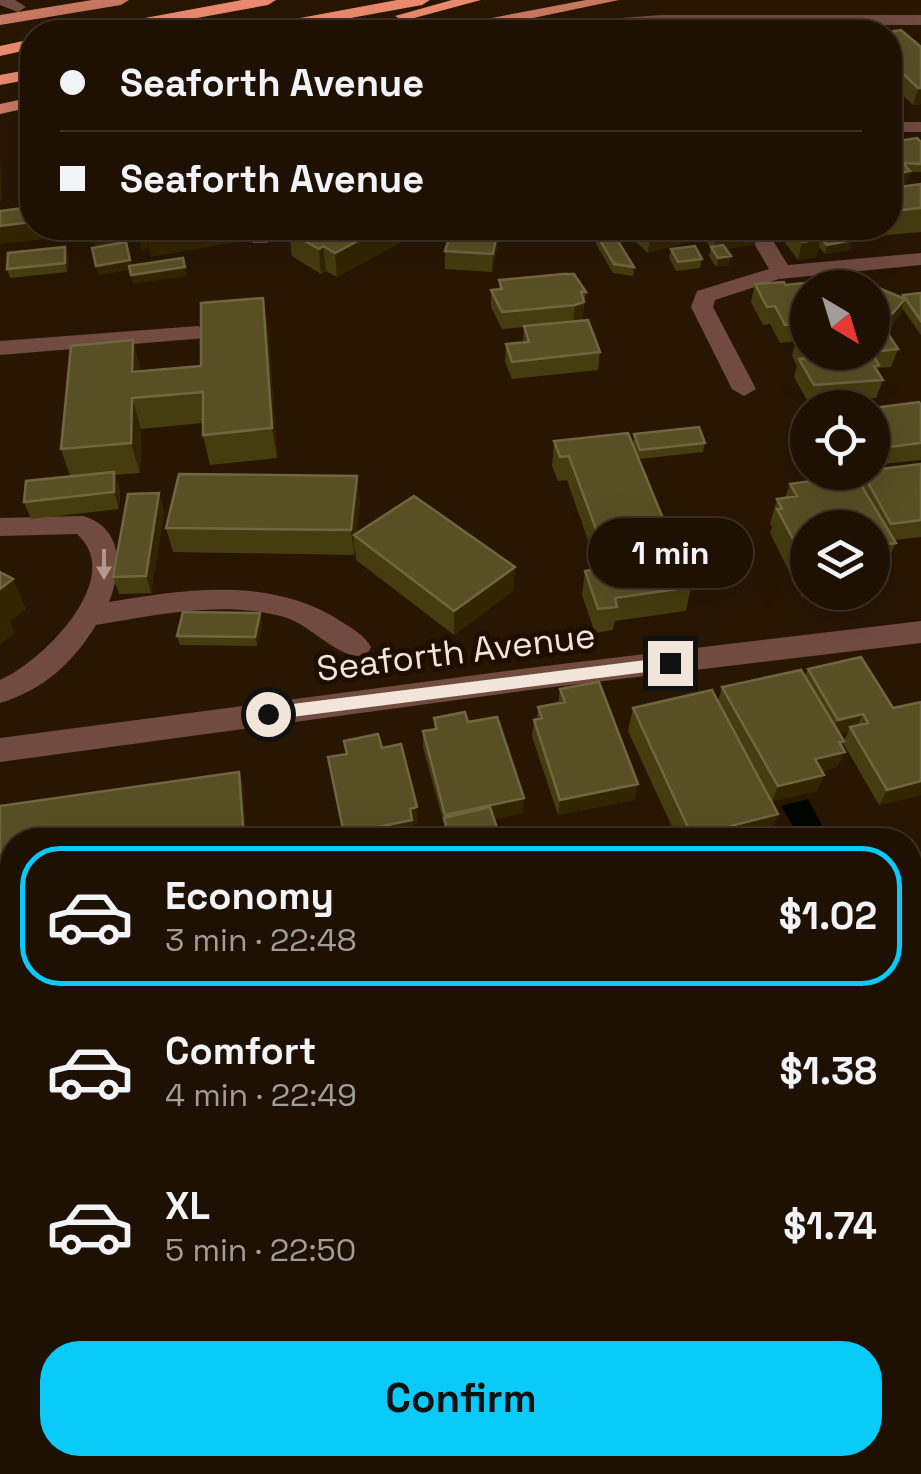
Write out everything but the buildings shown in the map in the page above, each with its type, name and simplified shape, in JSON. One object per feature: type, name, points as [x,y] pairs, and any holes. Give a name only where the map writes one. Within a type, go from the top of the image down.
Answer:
[{"type":"highway","points":[[160,20],[268,0]]},
{"type":"highway","points":[[315,20],[422,0]]},
{"type":"highway","points":[[382,20],[473,0]]},
{"type":"main road","points":[[0,20],[121,0]]},
{"type":"main road","points":[[508,20],[604,2]]},
{"type":"street","points":[[1,0],[18,7]]},
{"type":"street","points":[[661,20],[921,20]]},
{"type":"street","points":[[902,20],[921,37]]},
{"type":"street","points":[[762,240],[783,274]]},
{"type":"street","points":[[744,389],[702,307],[706,296],[742,281],[921,259]]},
{"type":"street","points":[[0,348],[198,333]]},
{"type":"street","points":[[0,527],[68,524],[94,531],[104,544],[108,564],[101,595],[64,648],[31,678],[0,692]]},
{"type":"street","points":[[86,616],[184,602],[262,602],[292,608],[330,627],[357,647]]},
{"type":"street","name":"Seaforth Avenue","points":[[0,750],[537,678],[921,632]]},
{"type":"shaded area","points":[[808,799],[824,828],[794,828],[781,806]]},
{"type":"route","points":[[268,714],[670,663]]}]
